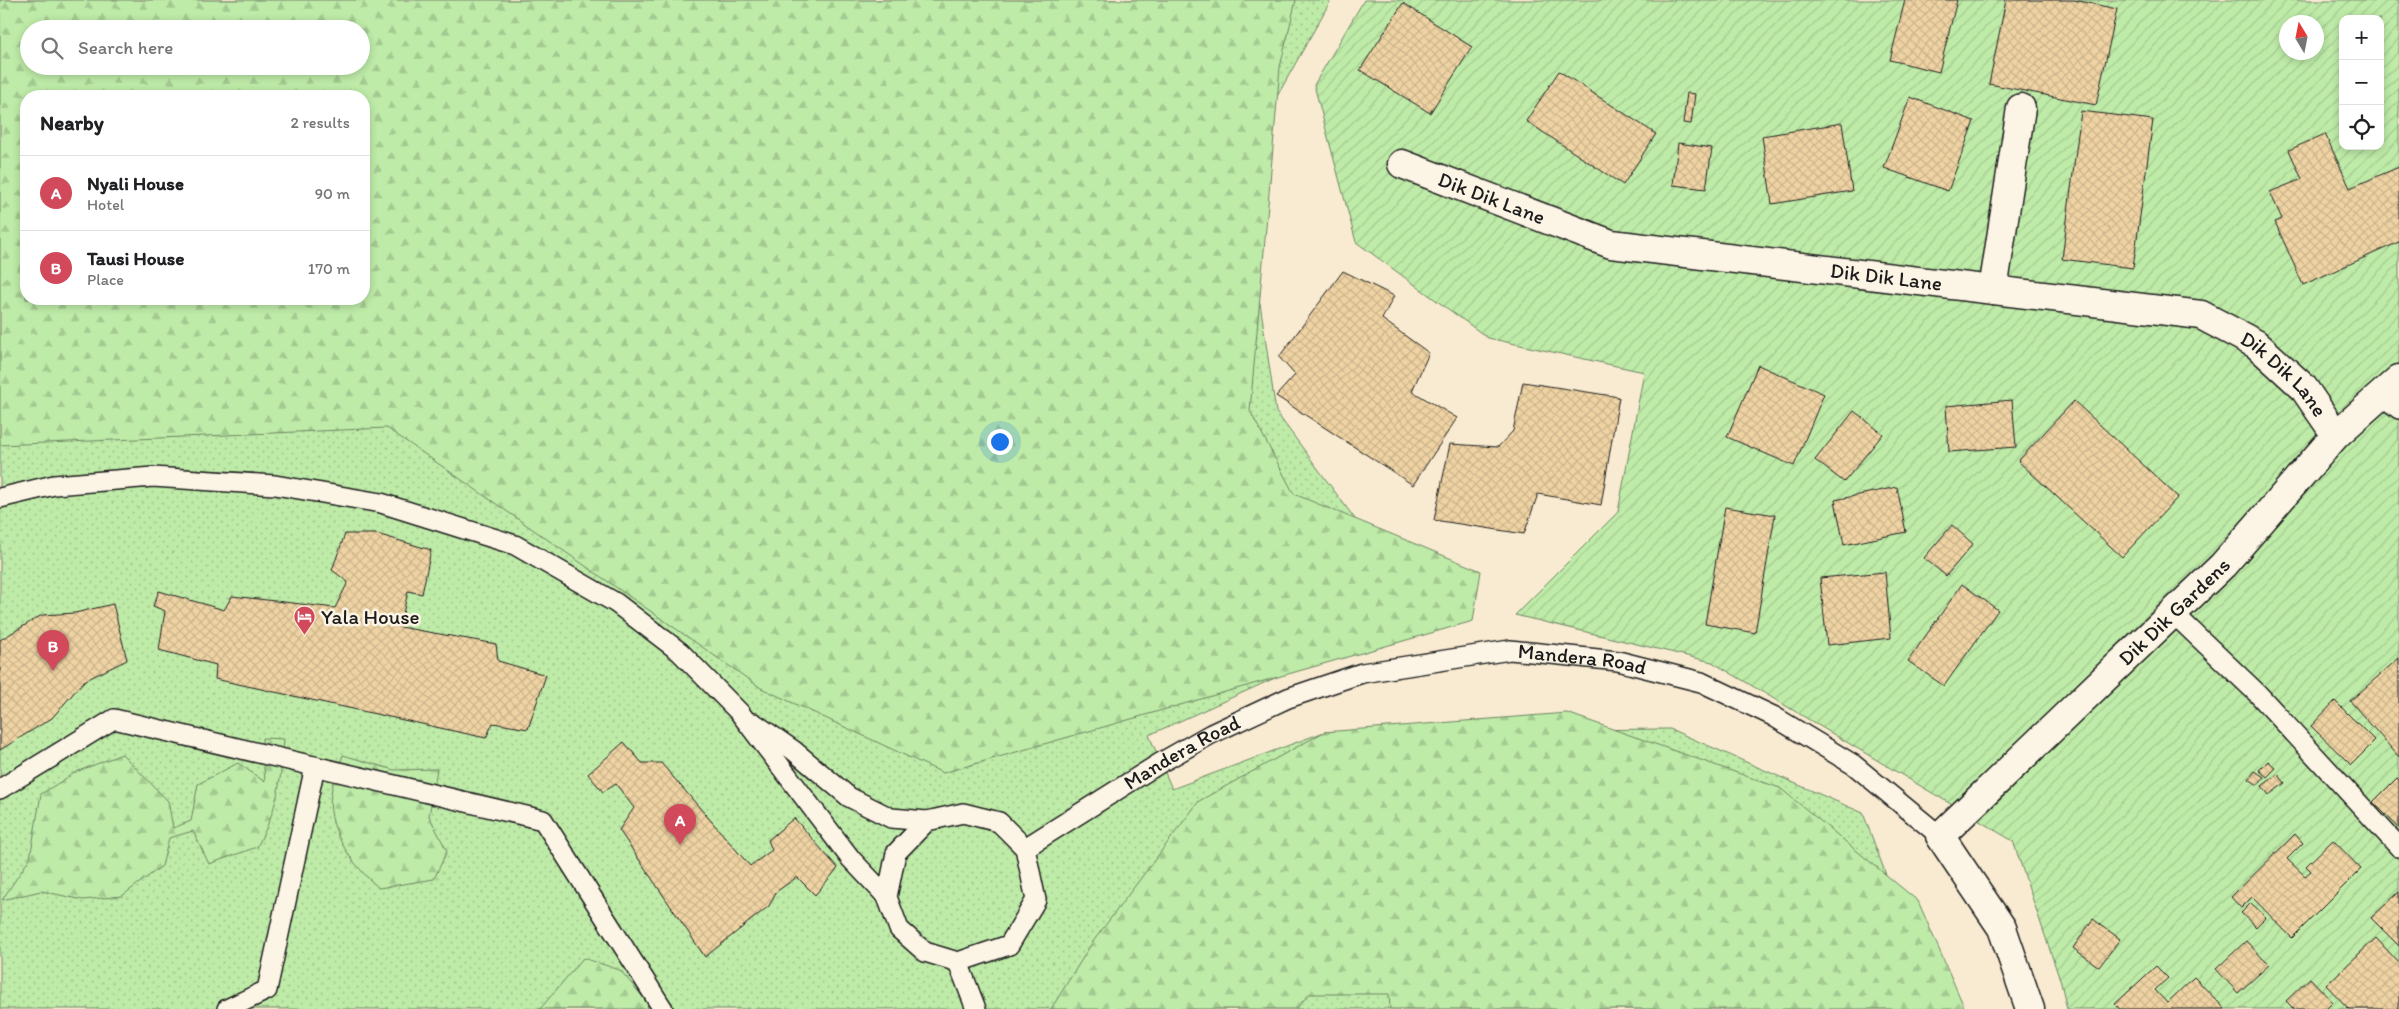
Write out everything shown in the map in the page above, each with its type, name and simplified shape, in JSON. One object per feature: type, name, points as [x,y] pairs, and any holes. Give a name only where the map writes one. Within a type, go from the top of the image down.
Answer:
[{"type":"street","points":[[1993,290],[2020,108]]},
{"type":"street","name":"Dik Dik Lane","points":[[1402,164],[1611,244],[2201,315],[2256,344],[2303,387],[2336,435]]},
{"type":"street","name":"Dik Dik Gardens","points":[[1940,836],[2223,565],[2336,435],[2393,394]]},
{"type":"street","name":"Mandera Road","points":[[1940,836],[2002,928],[2030,1009]]},
{"type":"lane","points":[[0,498],[54,485],[153,477],[275,485],[381,503],[514,545],[616,603],[680,652],[740,713],[851,859],[888,897],[899,929],[925,952],[958,962],[1009,945],[1036,900],[1025,848],[999,822],[963,813],[927,821],[891,818],[849,797],[793,750],[740,713]]},
{"type":"lane","points":[[2173,613],[2258,694],[2399,846]]},
{"type":"lane","name":"Mandera Road","points":[[1025,848],[1160,763],[1211,734],[1288,698],[1362,673],[1510,650],[1618,661],[1701,682],[1774,716],[1854,765],[1940,836]]},
{"type":"lane","points":[[0,790],[114,720],[543,820],[664,1009]]},
{"type":"lane","points":[[227,1009],[267,990],[315,766]]},
{"type":"lane","points":[[888,897],[896,853],[927,821]]},
{"type":"lane","points":[[958,962],[976,1009]]},
{"type":"green space","points":[[0,0],[1331,0],[1205,225],[1260,303],[1276,412],[1423,611],[1149,735],[1172,789],[1324,732],[1670,729],[1863,813],[1936,1009],[0,1009]]},
{"type":"green space","points":[[0,0],[1296,0],[1280,67],[1250,411],[1294,494],[1481,571],[1473,621],[943,773],[761,688],[387,428],[0,445]]},
{"type":"green space","points":[[1364,0],[2399,0],[2399,1009],[2067,1009],[2061,983],[2013,841],[1712,662],[1515,615],[1618,512],[1644,372],[1488,338],[1356,242],[1314,85]]},
{"type":"green space","points":[[1567,713],[1780,788],[1918,901],[1965,1009],[1390,1009],[1389,994],[1309,994],[1296,1009],[1051,1009],[1092,943],[1199,801],[1324,732]]},
{"type":"green space","points":[[262,738],[284,739],[274,806],[257,847],[209,864],[193,831],[169,838],[162,866],[122,896],[83,900],[41,891],[2,900],[30,858],[41,794],[76,772],[122,754],[168,801],[173,828],[191,821],[198,784],[238,763],[265,782]]},
{"type":"green space","points":[[343,755],[394,770],[437,769],[429,816],[447,851],[434,879],[379,888],[350,856],[336,830],[330,802],[333,784]]},
{"type":"green space","points":[[583,958],[620,970],[648,1003],[647,1009],[540,1009]]},
{"type":"building","points":[[1905,0],[1957,0],[1939,72],[1890,60]]},
{"type":"building","points":[[2006,0],[2074,0],[2117,9],[2096,105],[1989,84]]},
{"type":"building","points":[[1403,3],[1472,47],[1430,113],[1360,70]]},
{"type":"building","points":[[1559,71],[1656,134],[1623,185],[1526,121]]},
{"type":"building","points":[[1687,93],[1695,94],[1691,124],[1683,123]]},
{"type":"building","points":[[1910,97],[1974,121],[1948,191],[1884,168]]},
{"type":"building","points":[[2081,111],[2153,120],[2133,268],[2062,259]]},
{"type":"building","points":[[1842,123],[1852,191],[1772,204],[1762,136]]},
{"type":"building","points":[[2325,134],[2350,188],[2399,167],[2399,242],[2303,285],[2275,222],[2282,219],[2270,192],[2302,179],[2289,150]]},
{"type":"building","points":[[1678,143],[1712,148],[1706,189],[1673,185]]},
{"type":"building","points":[[1343,271],[1394,296],[1382,319],[1429,353],[1412,391],[1457,418],[1413,485],[1276,396],[1295,375],[1279,357]]},
{"type":"building","points":[[1758,365],[1824,394],[1794,466],[1727,437]]},
{"type":"building","points":[[1523,382],[1619,397],[1601,505],[1538,494],[1524,534],[1434,520],[1450,444],[1498,447],[1513,431]]},
{"type":"building","points":[[2012,400],[2016,447],[1949,452],[1946,406]]},
{"type":"building","points":[[2074,401],[2178,497],[2122,557],[2018,461]]},
{"type":"building","points":[[1854,411],[1883,434],[1844,482],[1815,460]]},
{"type":"building","points":[[1897,487],[1906,532],[1844,545],[1835,500]]},
{"type":"building","points":[[1725,507],[1775,515],[1755,633],[1705,624]]},
{"type":"building","points":[[1952,525],[1973,544],[1946,576],[1924,558]]},
{"type":"building","name":"Yala House","points":[[345,534],[377,534],[431,550],[422,594],[408,591],[400,627],[496,644],[498,661],[546,675],[528,729],[493,723],[486,738],[215,679],[216,665],[159,650],[165,611],[153,606],[159,591],[224,610],[232,596],[335,608],[348,582],[332,570]]},
{"type":"building","points":[[1885,572],[1891,638],[1827,645],[1820,578]]},
{"type":"building","points":[[1962,584],[1998,610],[1944,686],[1908,661]]},
{"type":"building","points":[[113,604],[127,660],[84,681],[52,718],[0,750],[0,640],[42,615],[75,613]]},
{"type":"building","points":[[2399,658],[2399,757],[2350,701]]},
{"type":"building","points":[[2335,701],[2375,741],[2351,765],[2311,726]]},
{"type":"building","points":[[624,742],[642,763],[661,763],[750,866],[772,850],[768,840],[794,818],[838,868],[815,895],[797,877],[776,892],[769,906],[705,957],[619,830],[634,808],[616,784],[603,792],[588,774]]},
{"type":"building","points":[[2268,761],[2276,768],[2267,777],[2259,770]]},
{"type":"building","points":[[2255,771],[2264,777],[2258,785],[2249,779]]},
{"type":"building","points":[[2278,774],[2285,783],[2269,795],[2262,786]]},
{"type":"building","points":[[2397,778],[2399,780],[2399,828],[2373,802]]},
{"type":"building","points":[[2295,834],[2303,843],[2287,859],[2305,876],[2311,871],[2306,866],[2333,840],[2361,869],[2292,938],[2252,897],[2241,908],[2231,897]]},
{"type":"building","points":[[2399,892],[2399,946],[2371,918]]},
{"type":"building","points":[[2251,903],[2266,917],[2256,927],[2241,913]]},
{"type":"building","points":[[2093,919],[2120,939],[2099,967],[2073,948]]},
{"type":"building","points":[[2376,938],[2399,963],[2399,1009],[2349,1009],[2326,985]]},
{"type":"building","points":[[2246,941],[2269,965],[2238,993],[2216,969]]},
{"type":"building","points":[[2156,966],[2168,978],[2155,990],[2167,1003],[2194,977],[2225,1009],[2120,1009],[2115,1004]]},
{"type":"building","points":[[2310,978],[2333,1002],[2326,1009],[2294,1009],[2286,1001]]},
{"type":"place","name":"Yala House","points":[[305,636]]},
{"type":"place","name":"Tausi House","points":[[53,671]]},
{"type":"place","name":"Nyali House","points":[[680,845]]}]
